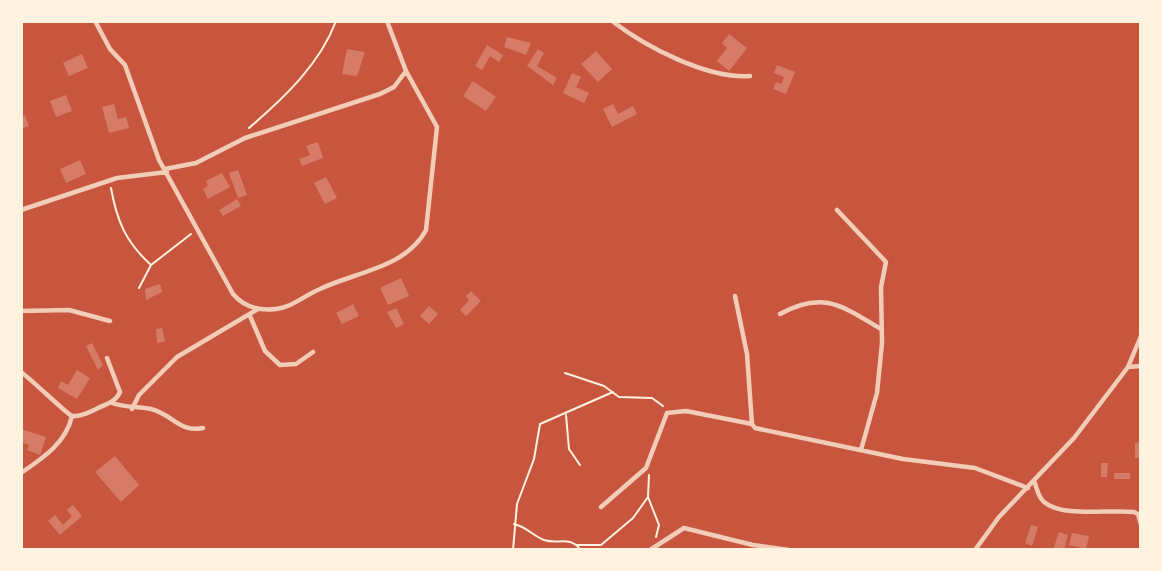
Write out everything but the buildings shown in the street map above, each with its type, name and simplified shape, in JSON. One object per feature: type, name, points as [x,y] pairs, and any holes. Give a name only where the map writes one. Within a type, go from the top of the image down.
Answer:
[{"type":"street","points":[[95,21],[110,49],[125,65],[152,143],[233,294],[246,306],[277,309],[292,305],[321,288],[385,265],[412,248],[423,236],[429,217],[437,127],[406,71],[387,21]]},
{"type":"street","points":[[612,21],[651,44],[720,76],[750,76]]},
{"type":"street","points":[[21,210],[109,181],[195,163],[233,144],[380,94],[394,87],[406,71]]},
{"type":"street","points":[[837,211],[886,262],[881,288],[877,393],[861,450]]},
{"type":"street","points":[[735,296],[747,354],[752,424]]},
{"type":"street","points":[[780,314],[799,303],[830,303],[848,309],[881,329]]},
{"type":"street","points":[[132,409],[139,395],[177,357],[250,316],[258,308]]},
{"type":"street","points":[[21,311],[69,310],[110,321]]},
{"type":"street","points":[[250,316],[265,351],[280,365],[296,363],[313,352]]},
{"type":"street","points":[[975,550],[999,517],[1074,438],[1095,406],[1128,368],[1141,337]]},
{"type":"street","points":[[21,372],[39,383],[64,412],[72,416],[85,415],[111,402],[120,392],[107,358]]},
{"type":"street","points":[[1128,368],[1141,366]]},
{"type":"street","points":[[111,402],[132,409],[151,409],[187,429],[203,428]]},
{"type":"street","points":[[601,507],[646,468],[667,413],[686,411],[752,424],[760,430],[861,450],[980,469],[1028,488]]},
{"type":"street","points":[[21,473],[58,445],[67,433],[72,416]]},
{"type":"street","points":[[1034,481],[1041,499],[1046,503],[1066,511],[1134,512],[1138,514],[1141,524]]},
{"type":"street","points":[[652,548],[684,528],[789,550]]},
{"type":"path","points":[[233,144],[306,71],[327,43],[336,21]]},
{"type":"path","points":[[109,181],[119,226],[128,243],[150,265]]},
{"type":"path","points":[[139,288],[150,265],[188,238],[196,228]]},
{"type":"path","points":[[565,373],[613,392],[621,398],[657,400],[667,413]]},
{"type":"path","points":[[513,550],[513,524],[521,489],[534,459],[540,425],[613,392]]},
{"type":"path","points":[[565,414],[569,449],[580,465]]},
{"type":"path","points":[[646,468],[648,497],[659,525],[652,548]]},
{"type":"path","points":[[513,524],[529,529],[544,540],[601,545],[633,518],[648,497]]},
{"type":"path","points":[[577,545],[581,550]]}]
